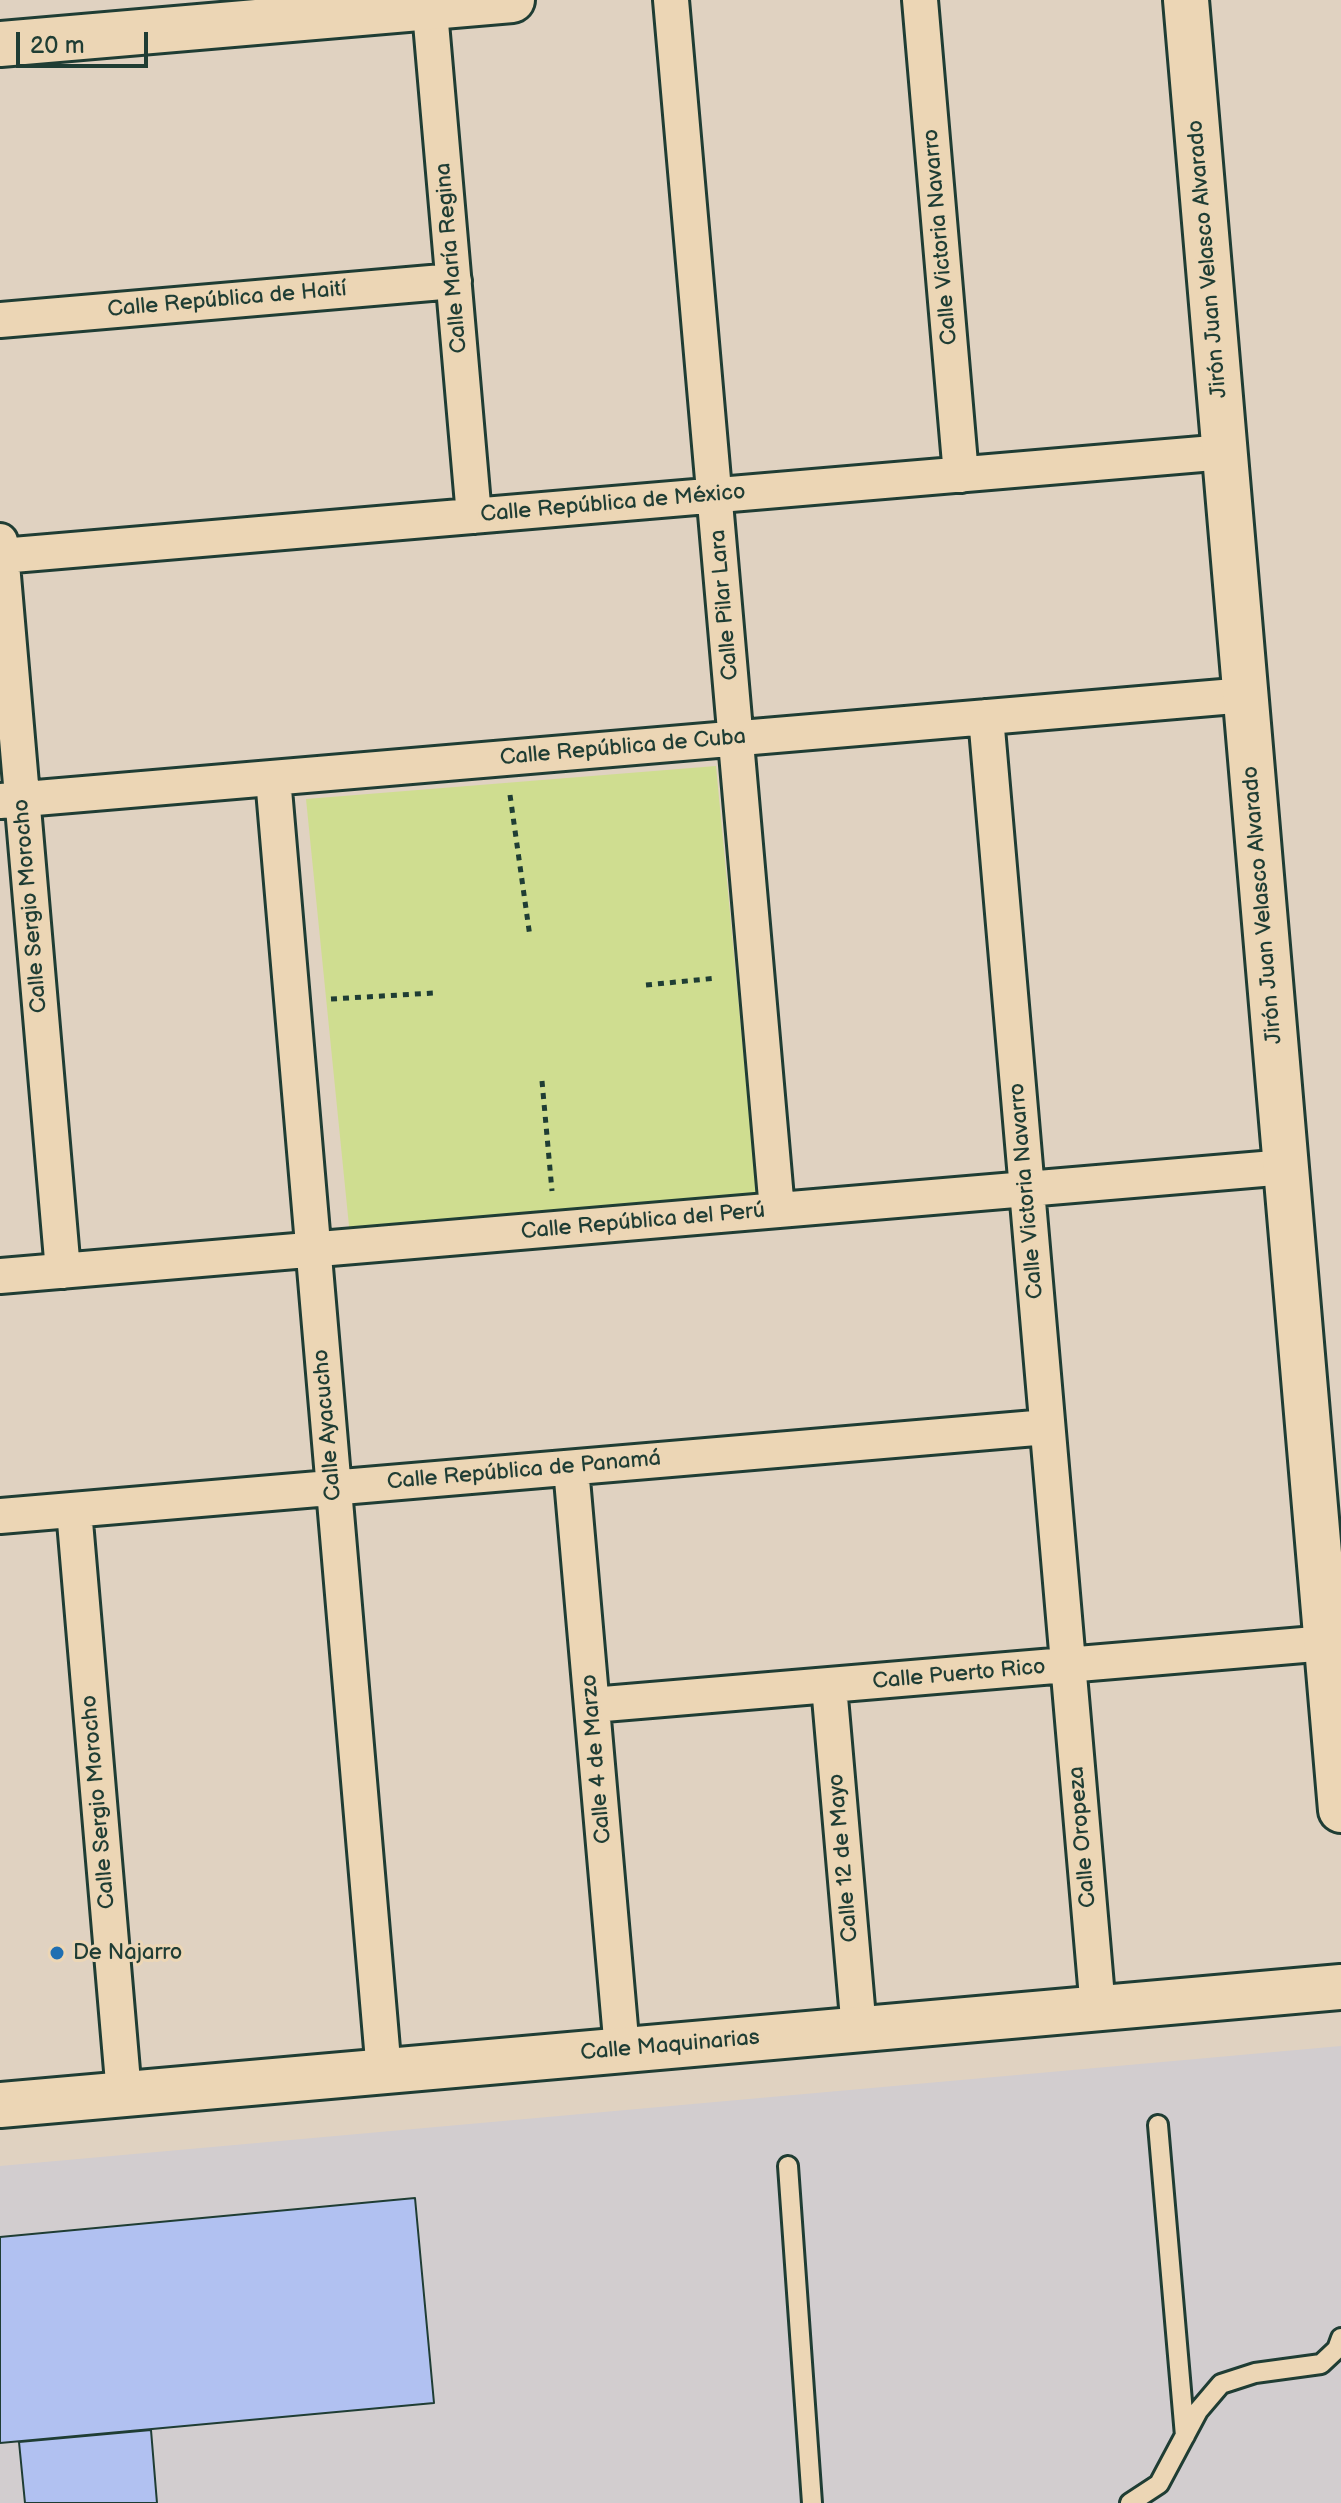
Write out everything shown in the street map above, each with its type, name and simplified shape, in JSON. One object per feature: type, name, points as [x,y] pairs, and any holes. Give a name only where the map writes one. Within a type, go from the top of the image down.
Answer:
[{"type":"street","points":[[0,44],[430,4],[512,0]]},
{"type":"street","name":"Calle Pilar Lara","points":[[671,0],[777,1210]]},
{"type":"street","name":"Calle Victoria Navarro","points":[[920,0],[961,475]]},
{"type":"street","name":"Jirón Juan Velasco Alvarado","points":[[1186,0],[1341,1810]]},
{"type":"street","name":"Calle María Regina","points":[[430,4],[474,516]]},
{"type":"street","name":"Calle República de Haití","points":[[0,320],[454,281]]},
{"type":"street","name":"Calle República de México","points":[[1,549],[474,516],[1225,452]]},
{"type":"street","name":"Calle Sergio Morocho","points":[[1,549],[11,800],[63,1271]]},
{"type":"street","name":"Calle República de Cuba","points":[[11,800],[1246,695]]},
{"type":"street","name":"Calle Victoria Navarro","points":[[986,717],[1068,1665]]},
{"type":"street","name":"Calle Ayacucho","points":[[273,778],[384,2072]]},
{"type":"street","name":"Calle República del Perú","points":[[0,1276],[1286,1167]]},
{"type":"street","name":"Calle República de Panamá","points":[[0,1516],[1047,1427]]},
{"type":"street","name":"Calle 4 de Marzo","points":[[571,1468],[622,2050]]},
{"type":"street","name":"Calle Sergio Morocho","points":[[74,1510],[124,2094]]},
{"type":"street","name":"Calle Puerto Rico","points":[[592,1705],[1327,1643]]},
{"type":"street","name":"Calle Oropeza","points":[[1068,1665],[1098,2009]]},
{"type":"street","name":"Calle 12 de Mayo","points":[[829,1686],[859,2030]]},
{"type":"street","name":"Calle Maquinarias","points":[[0,2105],[1341,1987]]},
{"type":"lane","points":[[1158,2125],[1185,2436]]},
{"type":"lane","points":[[788,2166],[812,2503]]},
{"type":"lane","points":[[1130,2503],[1159,2484],[1198,2411],[1221,2384],[1255,2373],[1321,2364],[1337,2349],[1341,2338]]},
{"type":"path","points":[[505,759],[530,937]]},
{"type":"path","points":[[646,985],[757,974]]},
{"type":"path","points":[[292,1001],[434,993]]},
{"type":"path","points":[[542,1081],[556,1229]]},
{"type":"shaded area","points":[[1341,2046],[1341,2503],[0,2503],[0,2166]]},
{"type":"green space","points":[[716,766],[758,1206],[350,1236],[306,799]]},
{"type":"building","points":[[415,2198],[434,2403],[0,2443],[0,2237]]},
{"type":"building","points":[[151,2430],[157,2503],[25,2503],[19,2442]]},
{"type":"place","name":"De Najarro","points":[[57,1953]]}]
